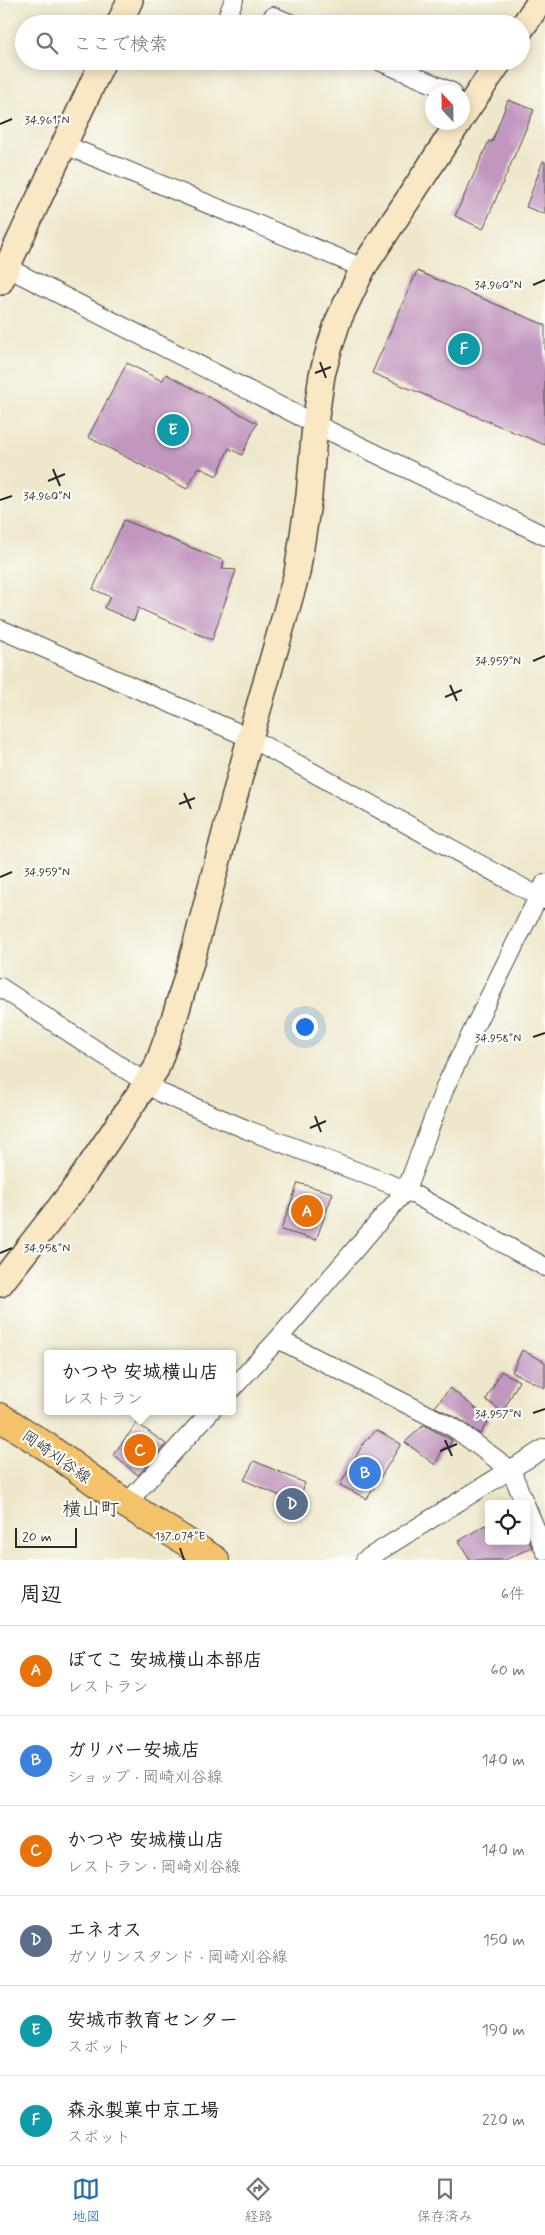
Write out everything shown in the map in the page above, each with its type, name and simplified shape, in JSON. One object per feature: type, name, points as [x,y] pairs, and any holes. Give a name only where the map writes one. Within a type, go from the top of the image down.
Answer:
[{"type":"main road","name":"岡崎刈谷線","points":[[0,1418],[47,1447],[126,1504],[215,1560]]},
{"type":"street","points":[[123,15],[130,0]]},
{"type":"street","points":[[228,15],[234,0]]},
{"type":"street","points":[[530,16],[541,0]]},
{"type":"street","points":[[99,70],[65,145],[2,271],[545,536]]},
{"type":"street","points":[[398,70],[428,85]]},
{"type":"street","points":[[470,93],[492,70]]},
{"type":"street","points":[[0,1284],[75,1188],[156,1068],[175,1016],[250,738],[297,573],[309,496],[314,424],[322,375],[330,346],[338,321],[362,268],[454,130]]},
{"type":"street","points":[[65,145],[362,268]]},
{"type":"street","points":[[0,629],[250,738],[543,893],[446,1085],[406,1190],[278,1340],[236,1384]]},
{"type":"street","points":[[0,987],[163,1094],[248,1130],[406,1190],[545,1267]]},
{"type":"street","points":[[278,1340],[454,1428],[511,1470],[524,1500]]},
{"type":"street","points":[[126,1504],[208,1415]]},
{"type":"street","points":[[365,1560],[545,1448]]},
{"type":"street","points":[[530,1515],[545,1551]]},
{"type":"building","points":[[508,100],[534,110],[483,229],[455,216],[489,141],[492,142]]},
{"type":"building","points":[[543,161],[545,162],[545,214],[526,207]]},
{"type":"building","points":[[417,271],[545,325],[545,445],[372,373]]},
{"type":"building","points":[[127,363],[162,381],[166,374],[257,423],[242,455],[229,448],[217,476],[198,467],[187,489],[88,437]]},
{"type":"building","points":[[124,520],[224,561],[222,569],[236,570],[212,640],[138,608],[134,621],[104,608],[111,597],[93,589]]},
{"type":"building","points":[[298,1183],[333,1193],[316,1240],[281,1230]]},
{"type":"building","points":[[522,1350],[545,1362],[545,1388],[512,1372]]},
{"type":"building","points":[[501,1371],[519,1381],[503,1412],[486,1400]]},
{"type":"building","points":[[450,1388],[489,1419],[480,1434],[459,1419],[435,1407]]},
{"type":"building","points":[[137,1423],[166,1444],[138,1475],[113,1455]]},
{"type":"building","points":[[424,1425],[452,1440],[447,1449],[444,1447],[435,1465],[405,1442]]},
{"type":"building","points":[[377,1430],[401,1444],[367,1499],[340,1485],[364,1442]]},
{"type":"building","points":[[254,1461],[305,1483],[298,1504],[244,1480]]},
{"type":"building","points":[[485,1525],[485,1545],[530,1545],[530,1543],[532,1547],[505,1560],[470,1560],[459,1541]]},
{"type":"place","name":"森永製菓中京工場","points":[[464,349]]},
{"type":"place","name":"安城市教育センター","points":[[173,430]]},
{"type":"place","name":"ぼてこ 安城横山本部店","points":[[307,1211]]},
{"type":"place","name":"かつや 安城横山店","points":[[140,1450]]},
{"type":"place","name":"ガリバー安城店","points":[[365,1473]]},
{"type":"place","name":"エネオス","points":[[292,1504]]},
{"type":"district","name":"横山町","points":[[91,1508]]}]
